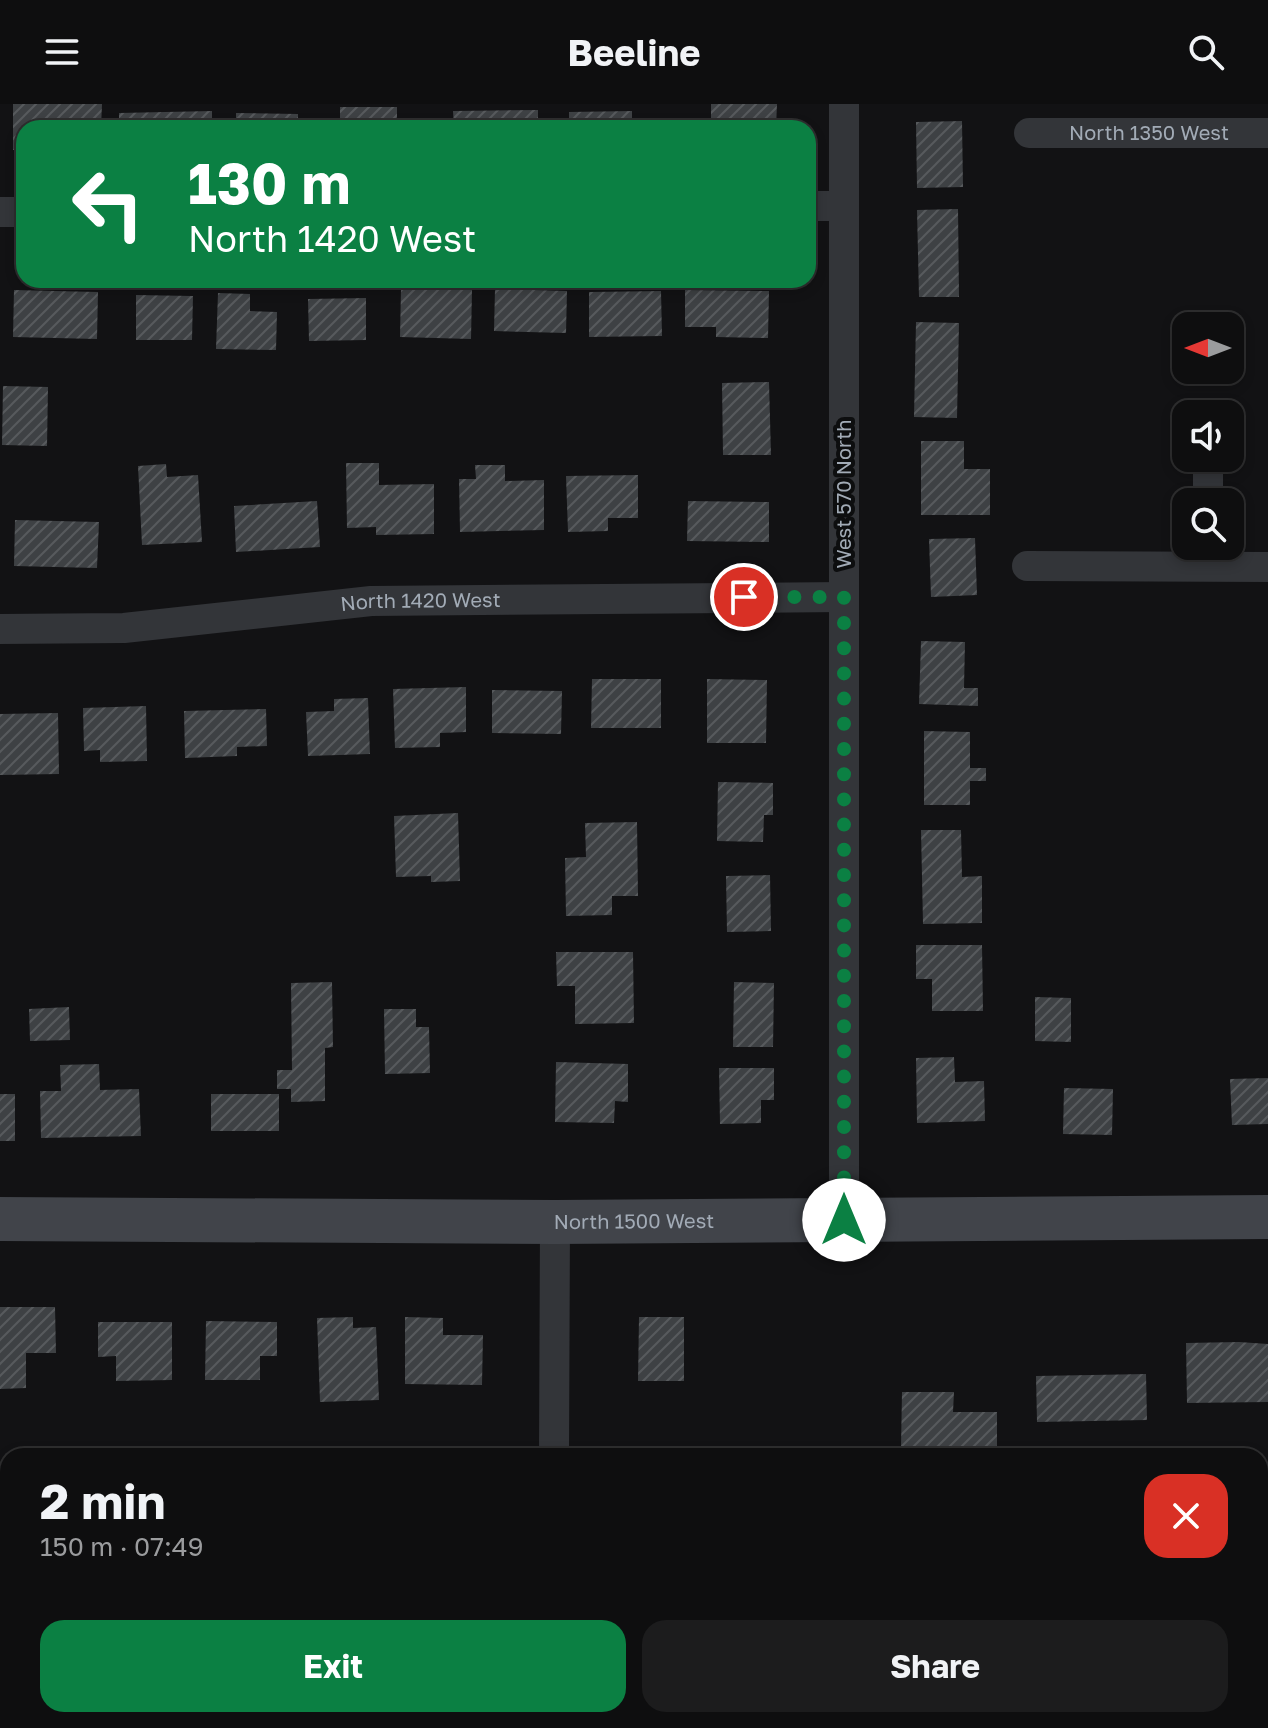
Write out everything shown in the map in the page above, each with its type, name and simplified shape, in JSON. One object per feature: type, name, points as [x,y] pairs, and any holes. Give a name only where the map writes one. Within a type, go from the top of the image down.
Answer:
[{"type":"street","name":"West 570 North","points":[[844,104],[844,1220]]},
{"type":"street","name":"North 1350 West","points":[[1029,133],[1164,118],[1268,133]]},
{"type":"street","points":[[816,206],[844,206]]},
{"type":"street","points":[[1027,566],[1172,558]]},
{"type":"street","points":[[1230,560],[1268,567]]},
{"type":"street","name":"North 1420 West","points":[[0,629],[124,628],[371,601],[844,597]]},
{"type":"street","name":"North 1500 West","points":[[0,1219],[555,1222],[1268,1217]]},
{"type":"street","points":[[554,1448],[555,1222]]},
{"type":"building","points":[[13,104],[102,104],[101,120],[16,120],[16,150],[13,150]]},
{"type":"building","points":[[711,104],[777,104],[776,120],[711,120]]},
{"type":"building","points":[[340,107],[397,107],[397,120],[340,120]]},
{"type":"building","points":[[538,110],[538,120],[454,120],[453,111]]},
{"type":"building","points":[[212,111],[212,120],[119,120],[119,113]]},
{"type":"building","points":[[632,111],[632,120],[569,120],[569,112]]},
{"type":"building","points":[[236,113],[298,114],[298,120],[236,120]]},
{"type":"building","points":[[962,121],[963,187],[917,188],[916,122]]},
{"type":"building","points":[[958,209],[959,297],[919,297],[917,210]]},
{"type":"building","points":[[401,289],[472,290],[471,339],[400,337]]},
{"type":"building","points":[[495,289],[567,291],[566,333],[494,331]]},
{"type":"building","points":[[14,290],[98,292],[97,339],[13,337]]},
{"type":"building","points":[[685,290],[769,291],[768,338],[716,337],[716,327],[685,327]]},
{"type":"building","points":[[661,291],[662,336],[589,337],[589,292]]},
{"type":"building","points":[[218,293],[250,294],[250,311],[277,312],[276,350],[216,349]]},
{"type":"building","points":[[136,295],[193,296],[192,340],[136,340]]},
{"type":"building","points":[[366,298],[366,340],[309,341],[308,299]]},
{"type":"building","points":[[916,322],[959,323],[957,418],[914,417]]},
{"type":"building","points":[[769,382],[771,455],[723,455],[722,383]]},
{"type":"building","points":[[3,386],[48,387],[47,446],[2,445]]},
{"type":"building","points":[[921,441],[964,441],[964,469],[990,469],[990,515],[921,515]]},
{"type":"building","points":[[346,463],[379,463],[379,485],[434,484],[434,534],[376,535],[376,527],[347,528]]},
{"type":"building","points":[[166,464],[167,477],[198,475],[202,542],[142,545],[138,466]]},
{"type":"building","points":[[475,465],[505,465],[505,481],[544,480],[544,530],[460,532],[459,479],[476,479]]},
{"type":"building","points":[[638,475],[638,518],[608,518],[608,531],[568,532],[566,476]]},
{"type":"building","points":[[317,501],[320,547],[236,552],[234,506]]},
{"type":"building","points":[[688,501],[769,502],[769,542],[687,541]]},
{"type":"building","points":[[15,520],[99,522],[97,568],[14,566]]},
{"type":"building","points":[[975,538],[977,595],[931,597],[929,539]]},
{"type":"building","points":[[921,641],[965,642],[964,688],[978,688],[978,706],[919,704]]},
{"type":"building","points":[[592,679],[661,679],[661,728],[591,728]]},
{"type":"building","points":[[707,679],[767,680],[766,743],[707,743]]},
{"type":"building","points":[[466,687],[466,732],[440,733],[440,747],[395,748],[393,689]]},
{"type":"building","points":[[492,690],[562,691],[561,734],[492,733]]},
{"type":"building","points":[[368,698],[370,754],[308,756],[306,712],[334,711],[334,699]]},
{"type":"building","points":[[146,706],[147,761],[100,762],[100,750],[84,751],[83,708]]},
{"type":"building","points":[[266,709],[267,746],[237,747],[237,756],[185,758],[184,711]]},
{"type":"building","points":[[58,713],[59,774],[0,775],[0,714]]},
{"type":"building","points":[[924,731],[970,732],[970,768],[986,768],[986,781],[970,781],[970,805],[924,805]]},
{"type":"building","points":[[718,782],[773,783],[773,815],[764,815],[763,842],[717,841]]},
{"type":"building","points":[[458,813],[460,881],[431,882],[431,876],[396,877],[394,816]]},
{"type":"building","points":[[637,822],[638,896],[612,896],[612,915],[566,916],[565,858],[586,857],[585,823]]},
{"type":"building","points":[[921,830],[961,830],[962,877],[982,876],[982,923],[923,924]]},
{"type":"building","points":[[770,875],[771,931],[727,932],[726,876]]},
{"type":"building","points":[[916,945],[982,945],[983,1011],[932,1011],[932,979],[916,979]]},
{"type":"building","points":[[556,952],[633,952],[634,1023],[575,1024],[575,986],[557,986]]},
{"type":"building","points":[[332,982],[333,1047],[325,1048],[325,1101],[291,1102],[291,1089],[277,1089],[277,1070],[292,1070],[291,983]]},
{"type":"building","points":[[734,982],[774,983],[773,1047],[733,1047]]},
{"type":"building","points":[[1035,997],[1071,998],[1071,1042],[1035,1041]]},
{"type":"building","points":[[69,1007],[70,1040],[30,1041],[29,1009]]},
{"type":"building","points":[[384,1009],[416,1009],[416,1027],[429,1027],[430,1073],[385,1074]]},
{"type":"building","points":[[954,1057],[955,1082],[984,1081],[985,1121],[917,1123],[916,1058]]},
{"type":"building","points":[[556,1062],[628,1064],[628,1102],[615,1101],[614,1123],[555,1122]]},
{"type":"building","points":[[99,1064],[100,1090],[139,1089],[141,1136],[41,1138],[40,1091],[61,1091],[60,1065]]},
{"type":"building","points":[[719,1068],[774,1068],[774,1100],[761,1100],[761,1123],[720,1124]]},
{"type":"building","points":[[1268,1078],[1268,1124],[1232,1125],[1230,1079]]},
{"type":"building","points":[[1064,1088],[1113,1089],[1112,1135],[1063,1134]]},
{"type":"building","points":[[0,1094],[15,1094],[15,1141],[0,1141]]},
{"type":"building","points":[[211,1094],[279,1094],[279,1131],[211,1131]]},
{"type":"building","points":[[0,1307],[55,1307],[56,1353],[26,1353],[26,1388],[0,1389]]},
{"type":"building","points":[[353,1317],[353,1328],[376,1327],[379,1400],[320,1402],[317,1318]]},
{"type":"building","points":[[405,1317],[443,1318],[443,1335],[483,1335],[482,1385],[405,1384]]},
{"type":"building","points":[[639,1317],[684,1317],[684,1381],[638,1381]]},
{"type":"building","points":[[206,1321],[277,1322],[277,1356],[260,1356],[260,1380],[205,1380]]},
{"type":"building","points":[[98,1322],[172,1322],[172,1380],[116,1381],[116,1356],[98,1357]]},
{"type":"building","points":[[1186,1343],[1268,1344],[1268,1402],[1187,1403]]},
{"type":"building","points":[[1146,1374],[1147,1420],[1037,1422],[1036,1376]]},
{"type":"building","points":[[902,1392],[954,1392],[953,1412],[997,1412],[997,1448],[901,1447]]},
{"type":"route","points":[[744,597],[844,597],[844,1220]]}]
